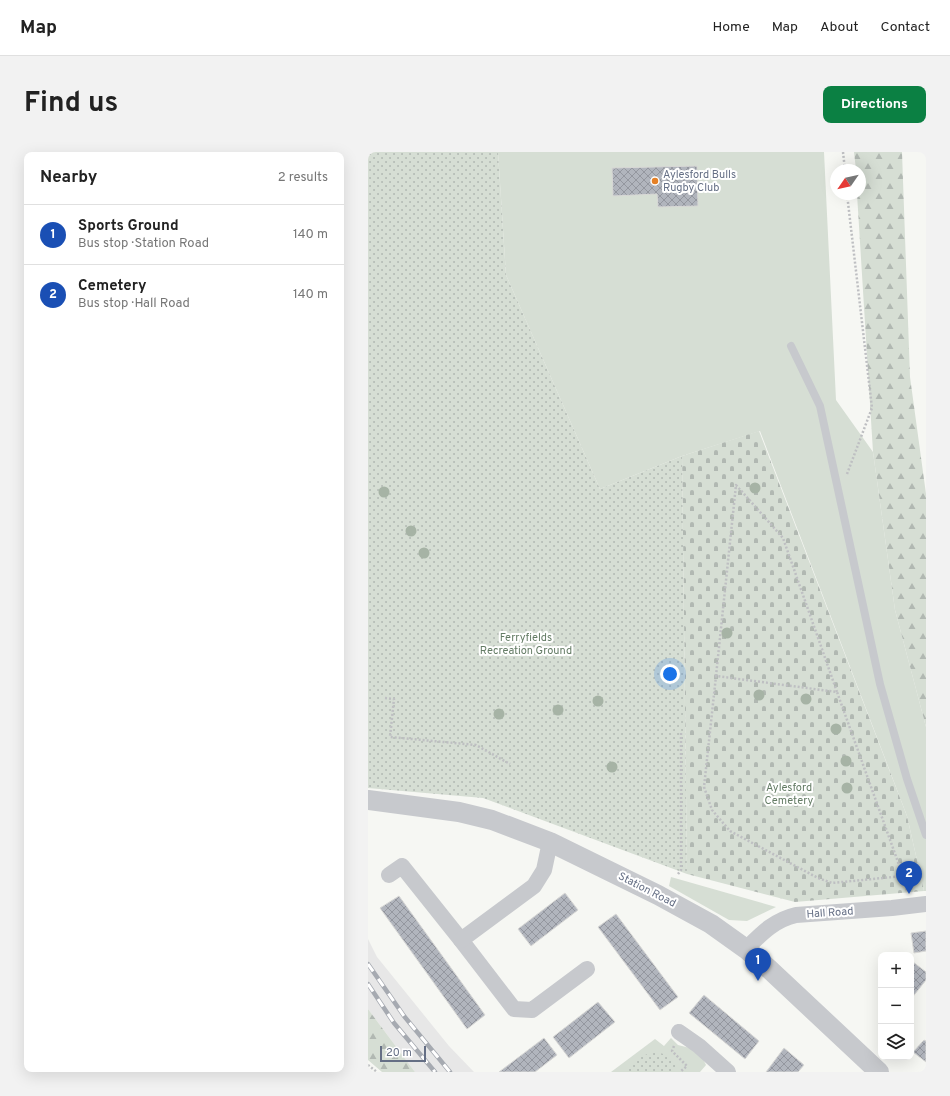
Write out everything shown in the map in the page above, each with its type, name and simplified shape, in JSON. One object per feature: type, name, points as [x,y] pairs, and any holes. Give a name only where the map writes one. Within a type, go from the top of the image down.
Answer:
[{"type":"street","name":"Station Road","points":[[368,800],[459,812],[492,820],[550,842],[658,895],[711,924],[746,949],[768,968],[873,1070]]},
{"type":"street","points":[[462,940],[534,886],[544,870],[550,842]]},
{"type":"street","points":[[389,875],[402,866],[462,940],[514,1009],[532,1010],[587,969]]},
{"type":"street","name":"Hall Road","points":[[746,949],[763,932],[784,918],[796,915],[926,904]]},
{"type":"street","points":[[679,1032],[699,1046],[719,1069]]},
{"type":"lane","points":[[791,346],[820,406],[880,684],[907,779],[926,835]]},
{"type":"path","points":[[843,152],[844,164]]},
{"type":"path","points":[[838,486],[845,480],[872,408],[848,200]]},
{"type":"path","points":[[736,485],[783,538],[903,876],[832,883],[818,878],[730,831],[712,810],[704,787],[716,676],[736,485]]},
{"type":"path","points":[[716,676],[837,692]]},
{"type":"path","points":[[385,698],[394,699],[390,737],[476,745],[510,764]]},
{"type":"path","points":[[678,874],[681,870],[681,732]]},
{"type":"path","points":[[679,1032],[672,1051],[687,1066],[680,1072]]},
{"type":"path","points":[[368,1065],[377,1072]]},
{"type":"shaded area","points":[[368,939],[377,957],[449,1046],[474,1072],[415,1072],[368,1009]]},
{"type":"green space","name":"Ferryfields Recreation Ground","points":[[368,152],[498,152],[506,275],[600,489],[682,456],[687,874],[483,798],[368,788]]},
{"type":"green space","points":[[498,152],[824,152],[836,400],[873,452],[895,610],[926,727],[926,891],[924,891],[907,816],[760,431],[682,456],[600,489],[506,275]]},
{"type":"green space","points":[[854,152],[902,152],[910,377],[926,494],[926,727],[895,610],[873,452],[857,200],[866,200],[866,164],[855,164]]},
{"type":"green space","name":"Aylesford Cemetery","points":[[759,431],[907,816],[924,891],[795,902],[687,874],[682,456]]},
{"type":"green space","points":[[671,877],[776,907],[747,921],[729,920],[669,886]]},
{"type":"green space","points":[[368,1009],[415,1072],[382,1072],[368,1060]]},
{"type":"green space","points":[[671,1038],[678,1045],[690,1048],[702,1057],[706,1065],[700,1072],[611,1072],[655,1039],[664,1046]]},
{"type":"green space","points":[[654,1051],[674,1060],[678,1066],[673,1072],[627,1072],[636,1059]]},
{"type":"building","name":"Aylesford Bulls Rugby Club","points":[[697,166],[698,206],[658,207],[657,194],[613,196],[612,168]]},
{"type":"building","points":[[565,893],[578,910],[531,946],[518,929]]},
{"type":"building","points":[[399,896],[485,1015],[467,1029],[380,908]]},
{"type":"building","points":[[616,914],[678,997],[660,1010],[598,927]]},
{"type":"building","points":[[926,931],[926,951],[914,953],[911,933]]},
{"type":"building","points":[[914,963],[926,972],[926,980],[914,995]]},
{"type":"building","points":[[704,995],[759,1041],[745,1059],[689,1013]]},
{"type":"building","points":[[598,1002],[615,1022],[569,1058],[553,1037]]},
{"type":"building","points":[[544,1038],[557,1055],[535,1072],[499,1072]]},
{"type":"building","points":[[924,1040],[926,1041],[926,1062],[914,1053]]},
{"type":"building","points":[[784,1048],[804,1065],[798,1072],[766,1072]]},
{"type":"railway","points":[[368,964],[404,1016],[450,1072]]},
{"type":"railway","points":[[368,984],[394,1023],[435,1072]]},
{"type":"place","name":"Aylesford Bulls Rugby Club","points":[[655,181]]},
{"type":"place","name":"Cemetery","points":[[909,894]]},
{"type":"place","name":"Sports Ground","points":[[758,981]]}]
